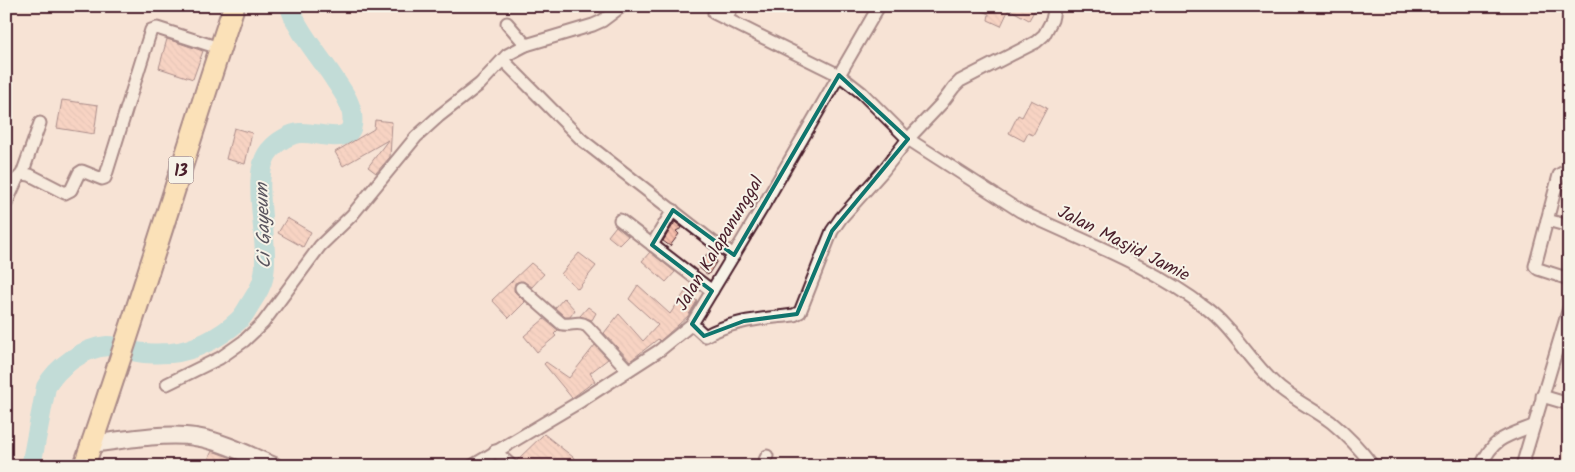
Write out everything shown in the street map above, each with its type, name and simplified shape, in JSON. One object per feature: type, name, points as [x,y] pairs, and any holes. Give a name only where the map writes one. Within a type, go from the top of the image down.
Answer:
[{"type":"highway","name":"13","points":[[84,466],[163,230],[219,48],[234,6]]},
{"type":"main road","points":[[92,444],[169,436],[196,437],[225,446],[274,466]]},
{"type":"street","points":[[167,384],[220,358],[244,341],[263,323],[320,246],[352,215],[416,137],[439,116],[480,84],[511,52],[526,45],[593,25],[602,21],[622,6]]},
{"type":"street","points":[[726,18],[733,6]]},
{"type":"street","name":"Jalan Kalapanunggal","points":[[472,466],[581,401],[660,350],[692,324],[839,76],[878,6]]},
{"type":"street","points":[[692,324],[702,334],[744,321],[794,315],[800,312],[832,231],[841,218],[883,171],[908,138],[942,103],[960,81],[1036,42],[1044,35],[1052,20],[1055,6]]},
{"type":"street","name":"Jalan Masjid Jamie","points":[[714,13],[839,76],[862,93],[908,138],[1020,211],[1157,276],[1205,307],[1220,320],[1269,378],[1280,388],[1331,422],[1348,437],[1373,466]]},
{"type":"street","points":[[507,23],[526,45]]},
{"type":"street","points":[[22,174],[30,175],[65,193],[71,190],[79,173],[82,171],[102,179],[105,178],[149,32],[152,29],[157,28],[219,48]]},
{"type":"street","points":[[503,60],[582,140],[713,242],[734,255]]},
{"type":"street","points":[[6,204],[17,179],[22,174],[40,123]]},
{"type":"street","points":[[1569,174],[1562,173],[1559,175],[1535,266],[1538,269],[1569,279]]},
{"type":"street","points":[[652,245],[673,210]]},
{"type":"street","points":[[620,220],[712,291]]},
{"type":"street","points":[[1547,220],[1569,226]]},
{"type":"street","points":[[521,288],[562,324],[567,325],[577,322],[587,326],[628,370]]},
{"type":"street","points":[[1522,466],[1569,308]]},
{"type":"street","points":[[1542,396],[1569,404]]},
{"type":"street","points":[[1481,466],[1491,447],[1500,439],[1533,426]]},
{"type":"street","points":[[495,451],[512,466]]},
{"type":"highlighted area","points":[[839,75],[908,139],[832,231],[797,314],[744,321],[704,336],[692,324],[712,291],[652,245],[673,210],[734,255]]},
{"type":"building","points":[[970,6],[1037,6],[1029,20],[1009,9],[1001,26],[988,20],[989,14]]},
{"type":"building","points":[[167,39],[203,51],[193,79],[159,68]]},
{"type":"building","points":[[62,100],[98,105],[94,134],[57,128]]},
{"type":"building","points":[[1031,100],[1047,108],[1033,135],[1028,133],[1024,141],[1009,133],[1018,115],[1022,117]]},
{"type":"building","points":[[375,120],[392,122],[390,157],[376,173],[368,167],[388,140],[343,166],[335,152],[374,129]]},
{"type":"building","points":[[234,128],[252,133],[245,164],[226,159]]},
{"type":"building","points":[[287,218],[311,232],[303,247],[278,233]]},
{"type":"building","points":[[675,222],[682,228],[676,231],[679,234],[670,246],[663,241]]},
{"type":"building","points":[[616,226],[628,236],[619,245],[608,236]]},
{"type":"building","points":[[650,252],[675,272],[666,282],[642,261]]},
{"type":"building","points":[[579,253],[596,266],[578,289],[561,274]]},
{"type":"building","points":[[707,254],[717,261],[708,275],[697,266]]},
{"type":"building","points":[[531,263],[544,274],[532,287],[523,281],[515,283],[514,291],[525,302],[509,318],[492,300]]},
{"type":"building","points":[[638,285],[670,314],[685,292],[697,301],[688,316],[678,325],[660,341],[658,339],[630,361],[604,333],[619,314],[643,341],[658,325],[629,299]]},
{"type":"building","points":[[564,298],[575,310],[570,317],[565,317],[555,308]]},
{"type":"building","points":[[588,307],[596,313],[592,320],[580,316]]},
{"type":"building","points":[[544,319],[558,330],[554,334],[556,336],[537,352],[524,336]]},
{"type":"building","points":[[595,345],[608,359],[590,373],[595,381],[572,398],[544,364],[546,362],[569,378]]},
{"type":"building","points":[[544,434],[578,461],[574,466],[519,466],[517,460]]},
{"type":"building","points":[[212,451],[229,457],[246,466],[205,466]]},
{"type":"waterway","name":"Ci Gayeum","points":[[31,466],[46,387],[57,372],[72,360],[89,350],[107,346],[147,353],[180,352],[215,338],[240,319],[257,293],[263,279],[265,247],[260,191],[264,160],[274,146],[284,138],[292,135],[308,133],[335,136],[349,132],[352,125],[352,114],[348,100],[303,34],[290,6]]}]
